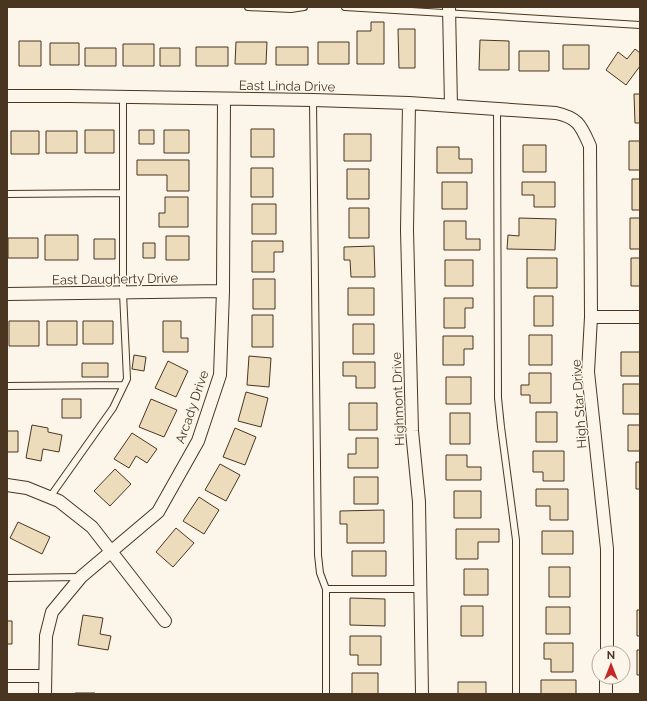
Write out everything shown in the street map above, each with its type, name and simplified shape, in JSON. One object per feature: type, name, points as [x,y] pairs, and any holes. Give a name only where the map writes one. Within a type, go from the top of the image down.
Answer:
[{"type":"street","points":[[449,10],[451,106]]},
{"type":"street","name":"East Linda Drive","points":[[7,96],[313,100],[409,103],[556,113],[565,115]]},
{"type":"street","name":"Arcady Drive","points":[[45,694],[46,636],[52,612],[81,577],[158,512],[198,441],[220,375],[223,291],[224,99]]},
{"type":"street","name":"Highmont Drive","points":[[409,103],[407,230],[412,431],[419,502],[422,694]]},
{"type":"street","name":"High Star Drive","points":[[565,115],[581,125],[590,146],[591,316],[588,372],[607,549],[606,645]]},
{"type":"street","name":"East Daugherty Drive","points":[[7,294],[223,291]]},
{"type":"street","points":[[591,316],[640,316]]},
{"type":"street","points":[[7,484],[27,488],[60,502],[92,528],[165,621]]},
{"type":"street","points":[[7,676],[45,676]]},
{"type":"lane","points":[[248,7],[291,9],[304,7]]},
{"type":"lane","points":[[345,7],[449,10],[640,25]]},
{"type":"lane","points":[[50,497],[113,408],[127,379],[123,293],[123,97]]},
{"type":"lane","points":[[313,100],[318,556],[320,573],[326,589],[326,694]]},
{"type":"lane","points":[[497,109],[498,398],[516,540],[516,694]]},
{"type":"lane","points":[[7,194],[123,193]]},
{"type":"lane","points":[[7,386],[124,385]]},
{"type":"lane","points":[[7,578],[81,577]]},
{"type":"lane","points":[[326,589],[420,589]]},
{"type":"building","points":[[371,22],[384,22],[384,64],[357,64],[357,31],[371,31]]},
{"type":"building","points":[[398,29],[415,29],[415,68],[399,68]]},
{"type":"building","points":[[480,40],[509,41],[509,70],[479,70]]},
{"type":"building","points":[[19,41],[41,41],[41,66],[19,66]]},
{"type":"building","points":[[236,42],[267,42],[266,64],[235,64]]},
{"type":"building","points":[[318,42],[349,42],[349,64],[318,64]]},
{"type":"building","points":[[50,43],[79,43],[79,65],[50,65]]},
{"type":"building","points":[[123,44],[154,44],[154,66],[123,66]]},
{"type":"building","points":[[563,45],[589,45],[589,69],[563,69]]},
{"type":"building","points":[[196,47],[228,47],[228,66],[196,66]]},
{"type":"building","points":[[276,47],[308,47],[308,65],[276,65]]},
{"type":"building","points":[[85,48],[116,48],[116,66],[85,66]]},
{"type":"building","points":[[160,48],[180,48],[180,66],[160,66]]},
{"type":"building","points":[[635,49],[640,53],[640,66],[626,85],[606,70],[618,52],[627,59]]},
{"type":"building","points":[[519,51],[549,51],[549,71],[519,71]]},
{"type":"building","points":[[634,94],[640,94],[640,123],[635,123]]},
{"type":"building","points":[[251,129],[274,129],[274,157],[251,157]]},
{"type":"building","points":[[85,130],[114,130],[114,153],[85,153]]},
{"type":"building","points":[[139,130],[154,130],[154,144],[139,144]]},
{"type":"building","points":[[164,130],[189,130],[189,153],[164,153]]},
{"type":"building","points":[[11,131],[39,131],[39,154],[11,154]]},
{"type":"building","points":[[46,131],[77,131],[77,153],[46,153]]},
{"type":"building","points":[[344,134],[371,134],[371,161],[344,161]]},
{"type":"building","points":[[629,141],[640,141],[640,170],[629,170]]},
{"type":"building","points":[[523,145],[546,145],[546,172],[523,172]]},
{"type":"building","points":[[437,147],[459,147],[459,159],[472,159],[472,173],[437,173]]},
{"type":"building","points":[[137,160],[189,160],[189,191],[167,191],[167,175],[137,175]]},
{"type":"building","points":[[251,168],[273,168],[273,197],[251,197]]},
{"type":"building","points":[[347,169],[369,169],[369,199],[347,199]]},
{"type":"building","points":[[632,179],[640,179],[640,210],[632,210]]},
{"type":"building","points":[[442,182],[467,182],[467,209],[442,209]]},
{"type":"building","points":[[522,182],[555,182],[555,207],[534,207],[534,195],[522,195]]},
{"type":"building","points":[[165,197],[188,197],[188,227],[159,227],[159,213],[165,213]]},
{"type":"building","points":[[252,204],[276,204],[276,234],[252,234]]},
{"type":"building","points":[[349,208],[369,208],[369,238],[349,238]]},
{"type":"building","points":[[519,218],[556,219],[555,250],[507,249],[508,235],[519,236]]},
{"type":"building","points":[[630,218],[640,218],[640,249],[630,249]]},
{"type":"building","points":[[444,221],[466,221],[466,239],[480,239],[480,250],[444,250]]},
{"type":"building","points":[[45,235],[78,235],[78,260],[45,260]]},
{"type":"building","points":[[166,236],[189,236],[189,260],[166,260]]},
{"type":"building","points":[[8,238],[38,238],[38,258],[8,258]]},
{"type":"building","points":[[94,239],[115,239],[115,259],[94,259]]},
{"type":"building","points":[[252,241],[283,241],[283,252],[274,252],[274,272],[252,272]]},
{"type":"building","points":[[143,243],[155,243],[155,258],[143,258]]},
{"type":"building","points":[[374,246],[375,277],[351,277],[350,260],[344,260],[344,247]]},
{"type":"building","points":[[527,258],[557,258],[557,288],[527,288]]},
{"type":"building","points":[[631,258],[640,258],[640,286],[631,286]]},
{"type":"building","points":[[445,260],[473,260],[473,286],[445,286]]},
{"type":"building","points":[[253,279],[275,279],[275,309],[253,309]]},
{"type":"building","points":[[348,288],[374,288],[374,315],[348,315]]},
{"type":"building","points":[[534,296],[553,296],[553,326],[534,326]]},
{"type":"building","points":[[444,298],[473,298],[473,308],[465,308],[465,328],[444,328]]},
{"type":"building","points":[[252,315],[273,315],[273,347],[252,347]]},
{"type":"building","points":[[9,321],[39,321],[39,346],[9,346]]},
{"type":"building","points":[[47,321],[77,321],[77,345],[47,345]]},
{"type":"building","points":[[83,321],[113,321],[113,344],[83,344]]},
{"type":"building","points":[[163,321],[181,321],[181,338],[188,338],[188,352],[163,352]]},
{"type":"building","points":[[353,324],[374,324],[374,354],[353,354]]},
{"type":"building","points":[[529,335],[552,335],[552,365],[529,365]]},
{"type":"building","points":[[443,336],[473,336],[473,349],[464,349],[464,365],[443,365]]},
{"type":"building","points":[[621,352],[640,352],[640,376],[621,376]]},
{"type":"building","points":[[134,355],[146,357],[144,371],[132,369]]},
{"type":"building","points":[[249,356],[271,358],[269,387],[247,385]]},
{"type":"building","points":[[168,361],[188,371],[176,397],[155,388]]},
{"type":"building","points":[[343,362],[375,362],[375,388],[356,388],[356,376],[343,376]]},
{"type":"building","points":[[82,363],[108,363],[108,377],[82,377]]},
{"type":"building","points":[[529,373],[551,373],[551,403],[530,403],[530,395],[521,395],[521,385],[529,385]]},
{"type":"building","points":[[446,377],[471,377],[471,404],[446,404]]},
{"type":"building","points":[[623,384],[640,384],[640,414],[623,414]]},
{"type":"building","points":[[246,392],[268,398],[261,427],[238,421]]},
{"type":"building","points":[[62,399],[81,399],[81,418],[62,418]]},
{"type":"building","points":[[151,399],[177,410],[164,437],[139,427]]},
{"type":"building","points":[[349,403],[377,403],[377,430],[349,430]]},
{"type":"building","points":[[536,412],[557,412],[557,442],[536,442]]},
{"type":"building","points":[[450,413],[470,413],[470,444],[450,444]]},
{"type":"building","points":[[32,425],[48,428],[48,432],[62,435],[59,452],[43,449],[41,461],[26,458]]},
{"type":"building","points":[[628,425],[640,425],[640,451],[628,451]]},
{"type":"building","points":[[235,428],[256,437],[245,465],[223,457]]},
{"type":"building","points":[[7,431],[18,431],[18,452],[7,452]]},
{"type":"building","points":[[132,433],[157,449],[147,463],[136,456],[129,468],[114,459]]},
{"type":"building","points":[[356,438],[378,438],[378,468],[348,468],[348,454],[356,454]]},
{"type":"building","points":[[533,451],[564,451],[564,481],[543,481],[543,472],[533,472]]},
{"type":"building","points":[[446,455],[467,455],[467,467],[481,467],[481,480],[446,480]]},
{"type":"building","points":[[636,462],[640,462],[640,489],[636,489]]},
{"type":"building","points":[[220,464],[240,475],[226,501],[205,490]]},
{"type":"building","points":[[115,469],[131,484],[110,506],[94,491]]},
{"type":"building","points":[[354,477],[378,477],[378,504],[354,504]]},
{"type":"building","points":[[536,489],[568,489],[568,520],[550,520],[550,506],[536,506]]},
{"type":"building","points":[[454,491],[481,491],[481,518],[454,518]]},
{"type":"building","points":[[199,497],[219,510],[204,534],[183,521]]},
{"type":"building","points":[[384,510],[384,543],[347,543],[347,524],[340,524],[340,511]]},
{"type":"building","points":[[18,522],[50,537],[42,554],[10,538]]},
{"type":"building","points":[[176,528],[194,543],[173,567],[156,552]]},
{"type":"building","points":[[456,529],[499,529],[499,542],[478,542],[478,559],[456,559]]},
{"type":"building","points":[[542,531],[573,531],[573,554],[542,554]]},
{"type":"building","points":[[352,551],[386,551],[386,576],[352,576]]},
{"type":"building","points":[[549,567],[570,567],[570,597],[549,597]]},
{"type":"building","points":[[464,569],[488,569],[488,595],[464,595]]},
{"type":"building","points":[[350,598],[385,599],[385,626],[350,625]]},
{"type":"building","points":[[461,606],[483,606],[483,636],[461,636]]},
{"type":"building","points":[[546,607],[570,607],[570,634],[546,634]]},
{"type":"building","points":[[637,610],[640,610],[640,636],[637,636]]},
{"type":"building","points":[[83,615],[103,618],[100,634],[111,636],[108,650],[78,645]]},
{"type":"building","points":[[7,621],[12,621],[12,644],[7,644]]},
{"type":"building","points":[[350,636],[381,636],[381,665],[358,665],[358,655],[350,655]]},
{"type":"building","points":[[544,643],[573,643],[573,672],[551,672],[551,659],[544,659]]},
{"type":"building","points":[[637,650],[640,650],[640,675],[637,675]]},
{"type":"building","points":[[352,673],[378,673],[378,694],[352,694]]},
{"type":"building","points":[[541,680],[576,680],[576,694],[541,694]]},
{"type":"building","points":[[458,682],[486,682],[486,694],[458,694]]},
{"type":"building","points":[[95,693],[95,694],[75,694]]}]
